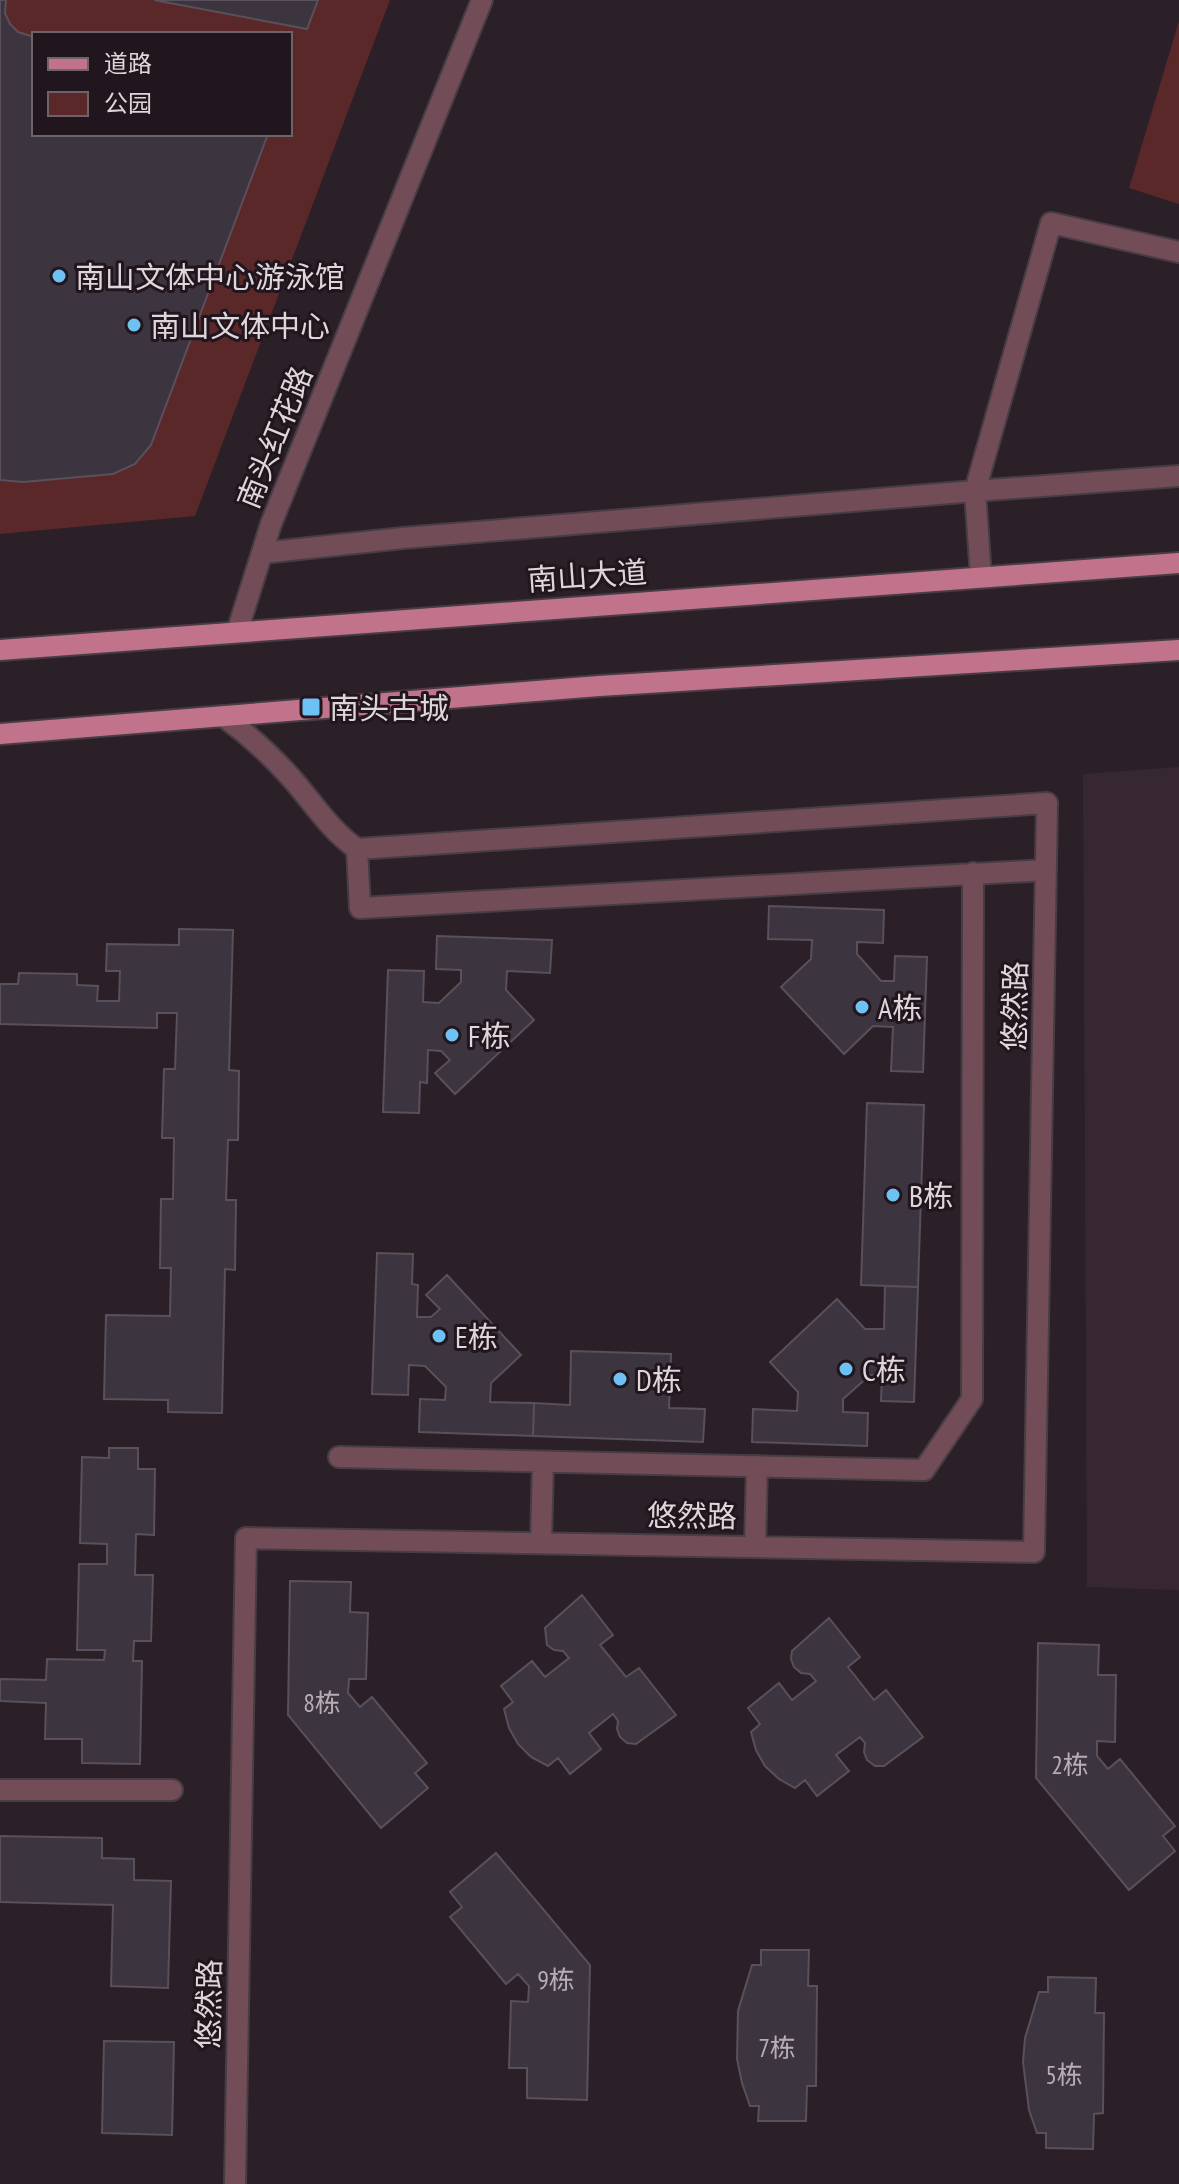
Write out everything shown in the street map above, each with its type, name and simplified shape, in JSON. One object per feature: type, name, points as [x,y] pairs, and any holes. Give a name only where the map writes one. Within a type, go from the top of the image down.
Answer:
[{"type":"main road","name":"南山大道","points":[[0,650],[1179,563]]},
{"type":"main road","points":[[0,734],[599,686],[1179,650]]},
{"type":"street","name":"南头红花路","points":[[237,632],[271,524],[482,0]]},
{"type":"street","points":[[981,577],[975,491],[1051,223],[1179,252]]},
{"type":"street","points":[[262,553],[403,538],[1179,476]]},
{"type":"street","points":[[223,716],[253,737],[338,836],[357,849],[360,908],[1046,870]]},
{"type":"street","name":"悠然路","points":[[235,2184],[246,1538],[1034,1552],[1047,803],[357,849]]},
{"type":"street","points":[[339,1457],[924,1470],[972,1399],[973,873]]},
{"type":"street","points":[[541,1543],[543,1462]]},
{"type":"street","points":[[755,1547],[757,1466]]},
{"type":"street","points":[[0,1790],[172,1790]]},
{"type":"shaded area","points":[[1179,767],[1179,1590],[1087,1587],[1083,774]]},
{"type":"green space","name":"南山文体中心","points":[[0,0],[390,0],[195,516],[0,534]]},
{"type":"green space","points":[[1179,21],[1179,204],[1129,188]]},
{"type":"building","points":[[0,0],[6,0],[5,13],[10,24],[18,32],[32,36],[32,136],[267,136],[151,445],[135,464],[113,474],[23,482],[0,480]]},
{"type":"building","points":[[154,0],[318,0],[307,29]]},
{"type":"building","name":"A栋","points":[[769,906],[884,910],[883,943],[857,942],[857,954],[881,981],[894,981],[895,956],[927,957],[923,1072],[891,1071],[893,1027],[873,1026],[844,1054],[781,987],[811,959],[812,940],[768,939]]},
{"type":"building","points":[[179,929],[233,930],[229,1070],[239,1071],[238,1140],[228,1140],[226,1200],[236,1200],[235,1270],[225,1269],[222,1413],[168,1412],[168,1400],[104,1399],[106,1315],[170,1316],[171,1268],[160,1268],[161,1199],[173,1199],[174,1138],[162,1138],[164,1069],[175,1069],[177,1013],[157,1013],[157,1028],[0,1024],[0,984],[18,984],[19,973],[77,974],[77,985],[98,986],[97,1001],[119,1001],[120,971],[106,971],[107,944],[179,945]]},
{"type":"building","name":"F栋","points":[[437,936],[552,940],[550,973],[507,971],[506,990],[534,1020],[455,1094],[435,1073],[450,1060],[441,1051],[428,1050],[427,1083],[420,1082],[419,1113],[383,1112],[388,970],[424,971],[423,1002],[439,1003],[461,982],[461,970],[436,969]]},
{"type":"building","name":"B栋","points":[[867,1103],[924,1105],[918,1287],[861,1285]]},
{"type":"building","name":"E栋","points":[[377,1253],[413,1254],[412,1284],[418,1285],[417,1317],[431,1317],[440,1309],[426,1295],[447,1275],[521,1355],[491,1383],[490,1402],[534,1403],[533,1436],[419,1432],[420,1399],[445,1400],[446,1387],[425,1366],[409,1365],[408,1395],[372,1394]]},
{"type":"building","name":"C栋","points":[[885,1286],[918,1287],[914,1402],[881,1401],[882,1376],[870,1375],[843,1399],[843,1412],[868,1413],[867,1446],[752,1442],[753,1409],[797,1411],[798,1392],[770,1362],[837,1299],[865,1329],[884,1329]]},
{"type":"building","name":"D栋","points":[[571,1351],[671,1354],[669,1408],[705,1409],[703,1442],[533,1436],[534,1403],[570,1405]]},
{"type":"building","points":[[109,1448],[138,1448],[138,1469],[155,1469],[154,1535],[136,1534],[135,1575],[153,1575],[151,1641],[134,1641],[133,1661],[142,1661],[140,1764],[82,1763],[82,1739],[45,1739],[46,1703],[0,1701],[0,1679],[46,1680],[47,1659],[104,1660],[105,1650],[77,1650],[79,1564],[107,1564],[107,1544],[80,1543],[82,1457],[109,1458]]},
{"type":"building","points":[[290,1581],[351,1582],[350,1612],[368,1613],[366,1679],[349,1679],[348,1693],[360,1707],[372,1697],[427,1763],[415,1773],[428,1788],[381,1828],[288,1715]]},
{"type":"building","points":[[582,1595],[613,1635],[600,1645],[626,1677],[639,1668],[676,1715],[636,1744],[627,1743],[620,1737],[618,1721],[613,1714],[589,1733],[601,1749],[570,1774],[558,1758],[548,1766],[531,1757],[518,1744],[509,1728],[504,1709],[513,1702],[501,1686],[532,1661],[545,1677],[569,1658],[563,1651],[547,1645],[545,1628]]},
{"type":"building","points":[[829,1618],[860,1657],[848,1667],[874,1700],[886,1690],[923,1737],[884,1766],[875,1766],[867,1760],[865,1743],[860,1737],[836,1755],[849,1771],[817,1796],[805,1780],[795,1788],[765,1766],[751,1732],[760,1724],[748,1708],[779,1683],[792,1700],[816,1681],[810,1674],[801,1673],[794,1667],[792,1651]]},
{"type":"building","points":[[1038,1643],[1099,1645],[1098,1675],[1116,1675],[1115,1742],[1097,1741],[1097,1756],[1108,1769],[1120,1759],[1175,1826],[1163,1836],[1175,1851],[1129,1890],[1036,1778]]},
{"type":"building","points":[[0,1836],[102,1838],[102,1858],[134,1859],[134,1880],[171,1881],[168,1988],[111,1986],[113,1905],[0,1902]]},
{"type":"building","points":[[496,1853],[590,1965],[587,2100],[527,2098],[527,2068],[509,2068],[511,2001],[528,2002],[529,1986],[518,1974],[506,1984],[450,1917],[462,1907],[450,1892]]},
{"type":"building","points":[[761,1950],[809,1950],[808,1986],[817,1986],[816,2086],[807,2086],[806,2121],[758,2121],[759,2106],[750,2106],[742,2083],[737,2059],[738,2011],[752,1965],[761,1965]]},
{"type":"building","points":[[1048,1977],[1096,1978],[1095,2013],[1104,2013],[1103,2113],[1094,2114],[1093,2149],[1046,2148],[1046,2133],[1037,2133],[1029,2110],[1023,2062],[1025,2038],[1039,1992],[1048,1992]]},
{"type":"building","points":[[104,2041],[174,2042],[172,2135],[102,2133]]},
{"type":"place","name":"南山文体中心游泳馆","points":[[59,276]]},
{"type":"place","name":"南山文体中心","points":[[134,325]]},
{"type":"place","name":"南头古城","points":[[311,707]]},
{"type":"place","name":"A栋","points":[[862,1007]]},
{"type":"place","name":"F栋","points":[[452,1035]]},
{"type":"place","name":"B栋","points":[[893,1195]]},
{"type":"place","name":"E栋","points":[[439,1336]]},
{"type":"place","name":"C栋","points":[[846,1369]]},
{"type":"place","name":"D栋","points":[[620,1379]]}]
